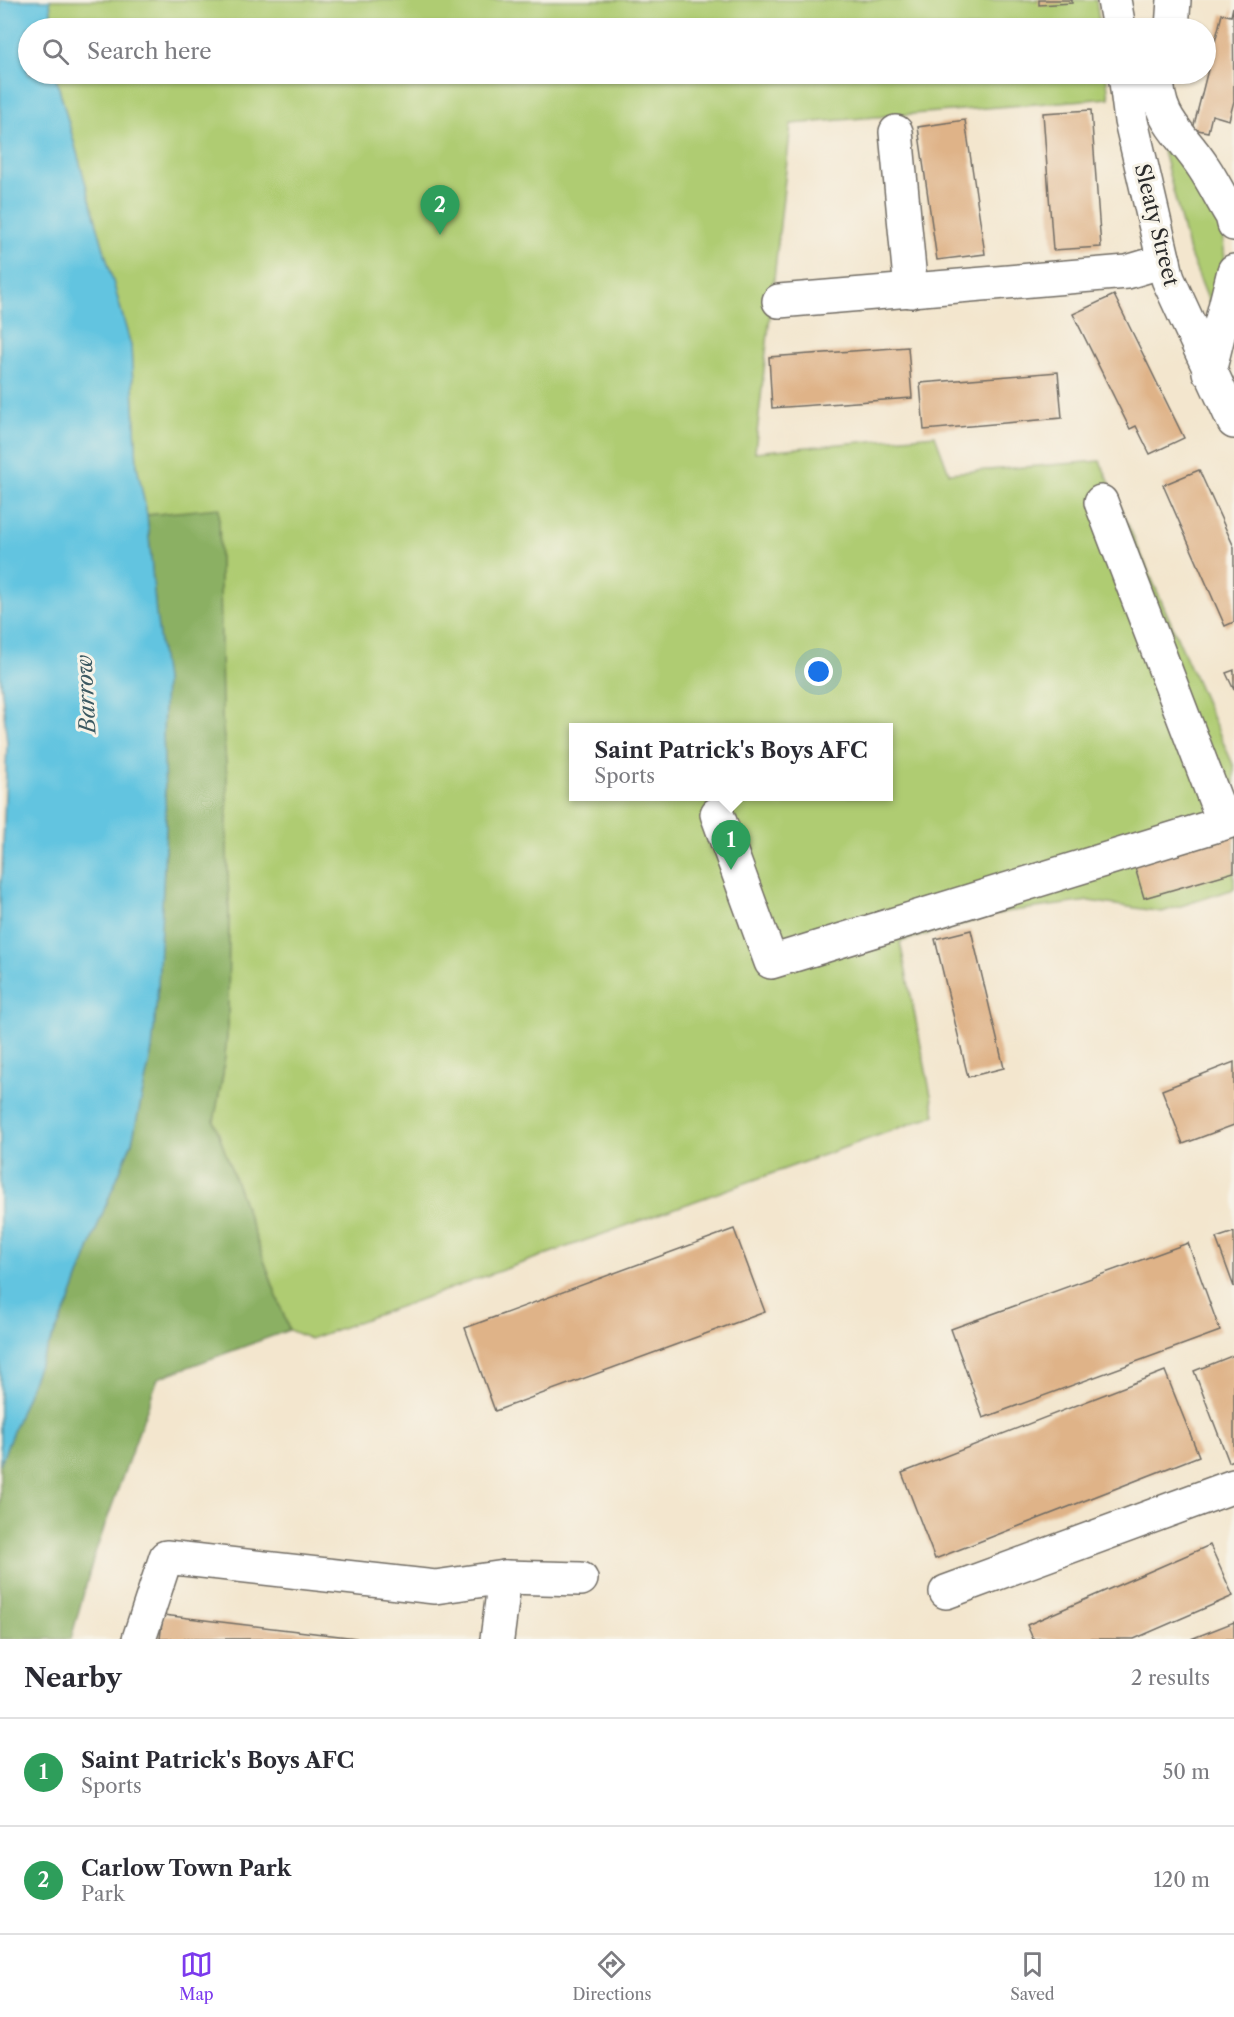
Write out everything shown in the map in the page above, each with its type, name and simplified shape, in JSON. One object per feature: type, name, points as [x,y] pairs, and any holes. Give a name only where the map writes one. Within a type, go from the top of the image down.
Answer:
[{"type":"street","points":[[1114,0],[1117,18]]},
{"type":"street","points":[[1173,18],[1174,0]]},
{"type":"street","name":"Sleaty Street","points":[[1126,84],[1131,121],[1168,279],[1234,422]]},
{"type":"street","points":[[1156,84],[1156,94],[1166,120],[1203,167],[1232,216],[1234,224]]},
{"type":"street","points":[[896,132],[911,291]]},
{"type":"street","points":[[779,301],[1127,272],[1164,261]]},
{"type":"street","points":[[1209,372],[1234,271]]},
{"type":"street","points":[[717,814],[771,962],[1229,822],[1101,502]]},
{"type":"street","points":[[946,1592],[1234,1486]]},
{"type":"street","points":[[140,1639],[166,1557],[435,1587],[505,1577],[581,1579]]},
{"type":"street","points":[[497,1639],[505,1577]]},
{"type":"green space","points":[[50,0],[1096,0],[1099,18],[51,18]]},
{"type":"green space","points":[[58,84],[1107,84],[1109,98],[791,124],[755,452],[935,435],[949,473],[1100,461],[1234,767],[1234,889],[1162,912],[1089,901],[1005,912],[900,942],[935,1115],[310,1339],[289,1330],[214,1121],[223,1074],[228,1026],[227,777],[222,716],[219,509],[147,515],[137,466],[131,346]]},
{"type":"green space","points":[[1155,120],[1221,219],[1225,260],[1214,314],[1189,252]]},
{"type":"green space","points":[[219,508],[222,716],[227,777],[228,1026],[223,1074],[214,1121],[289,1330],[158,1378],[94,1556],[71,1639],[0,1639],[0,1464],[37,1369],[68,1306],[132,1142],[152,1050],[158,985],[166,827],[163,733],[165,680],[147,515]]},
{"type":"water","name":"Barrow","points":[[0,0],[50,0],[51,18],[18,18],[18,84],[58,84],[131,346],[137,466],[147,515],[165,680],[163,733],[166,827],[158,985],[152,1050],[132,1142],[68,1306],[37,1369],[0,1465],[0,888],[7,743],[0,672]]},
{"type":"building","points":[[1039,0],[1072,0],[1072,3],[1039,5]]},
{"type":"building","points":[[1233,7],[1234,101],[1229,120],[1212,115],[1208,132],[1193,129],[1204,84],[1216,84],[1216,38],[1222,14],[1231,16]]},
{"type":"building","points":[[1091,110],[1101,247],[1053,250],[1043,113]]},
{"type":"building","points":[[965,120],[985,254],[937,260],[918,127]]},
{"type":"building","points":[[1114,295],[1184,438],[1150,454],[1136,426],[1130,429],[1073,314]]},
{"type":"building","points":[[908,347],[912,398],[772,408],[769,357]]},
{"type":"building","points":[[1058,372],[1062,418],[924,430],[920,383]]},
{"type":"building","points":[[1199,470],[1234,547],[1234,622],[1225,626],[1163,485]]},
{"type":"building","points":[[1234,670],[1234,690],[1226,673]]},
{"type":"building","points":[[1234,831],[1234,872],[1144,898],[1133,861]]},
{"type":"building","points":[[971,930],[1004,1068],[968,1077],[935,939]]},
{"type":"building","points":[[1234,1062],[1234,1125],[1183,1144],[1162,1090]]},
{"type":"building","points":[[734,1229],[765,1312],[495,1411],[465,1328]]},
{"type":"building","points":[[1234,1232],[1234,1287],[1216,1238]]},
{"type":"building","points":[[1188,1243],[1220,1331],[983,1418],[951,1329]]},
{"type":"building","points":[[1234,1355],[1234,1460],[1229,1462],[1194,1371]]},
{"type":"building","points":[[1165,1371],[1199,1456],[935,1559],[902,1473]]},
{"type":"building","points":[[1210,1545],[1233,1596],[1134,1639],[1033,1639],[1027,1625]]},
{"type":"building","points":[[163,1615],[356,1638],[356,1639],[160,1639]]},
{"type":"building","points":[[1234,1622],[1234,1639],[1191,1639]]},
{"type":"place","name":"Carlow Town Park","points":[[440,235]]},
{"type":"place","name":"Saint Patrick's Boys AFC","points":[[731,870]]}]
